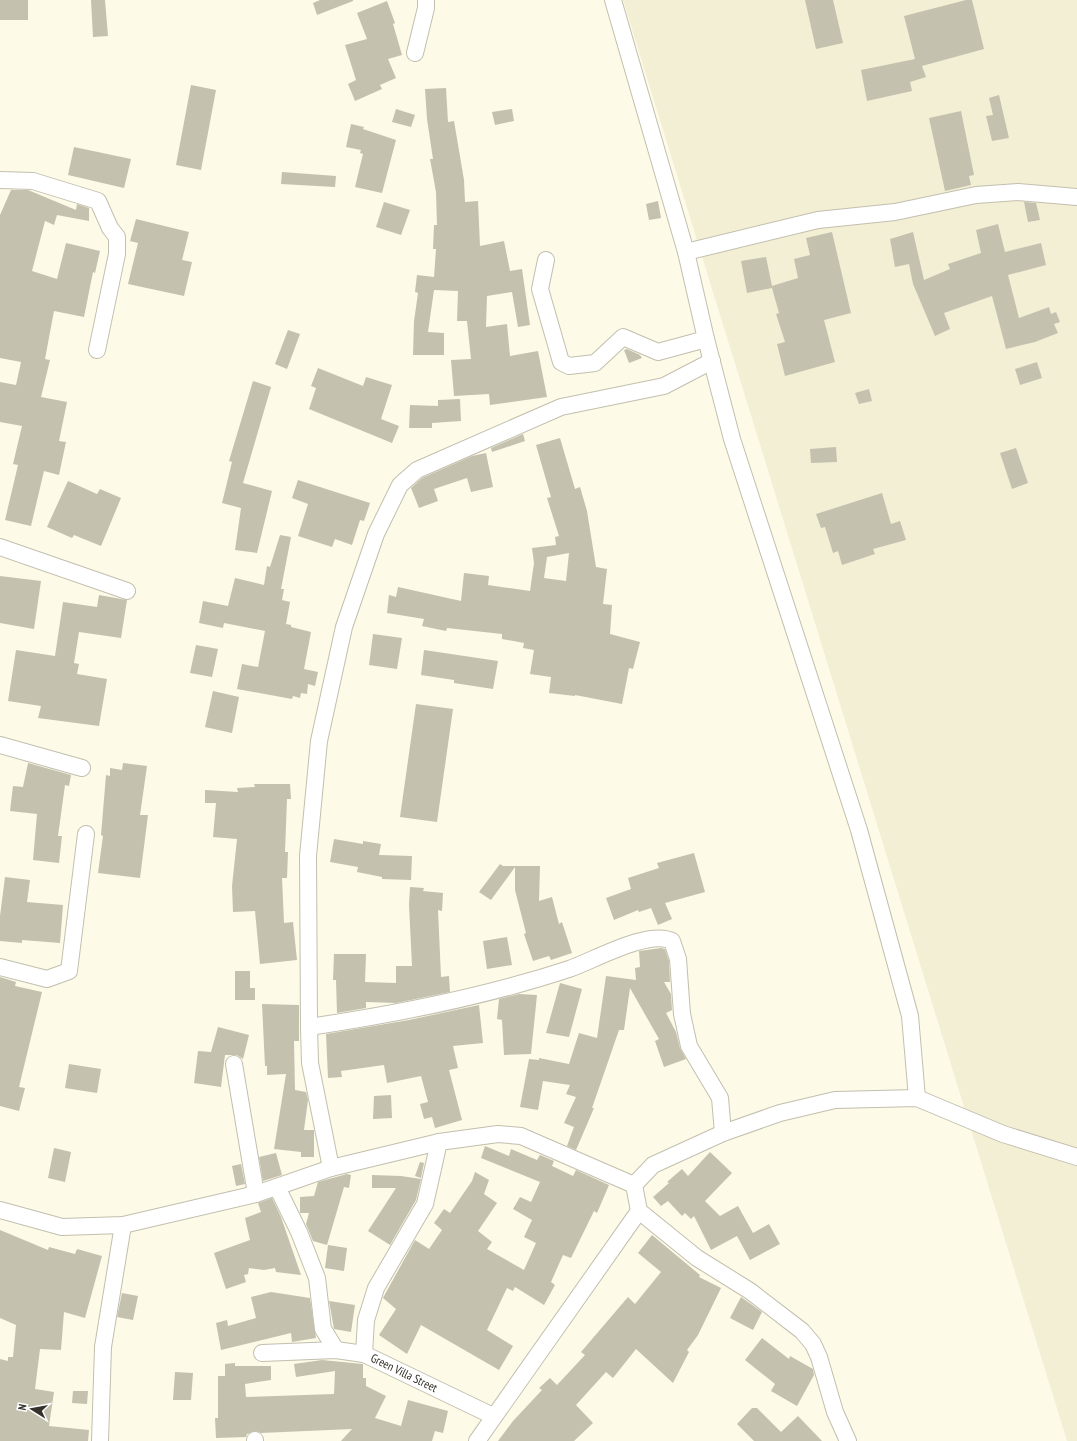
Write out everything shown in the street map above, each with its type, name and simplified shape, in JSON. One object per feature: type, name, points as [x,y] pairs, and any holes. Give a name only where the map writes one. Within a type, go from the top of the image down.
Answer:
[{"type":"street","points":[[415,53],[426,8],[426,0]]},
{"type":"street","points":[[613,0],[686,252],[706,339],[732,439],[861,837],[910,1016],[917,1098]]},
{"type":"street","points":[[0,180],[33,181],[98,201],[110,228],[116,237],[117,254],[97,350]]},
{"type":"street","points":[[686,252],[818,220],[895,212],[976,195],[1018,192],[1077,197]]},
{"type":"street","points":[[546,260],[540,289],[561,362],[568,366],[595,363],[623,337],[658,352],[706,339]]},
{"type":"street","points":[[331,1168],[310,1063],[308,856],[319,741],[344,627],[376,534],[400,485],[417,470],[561,407],[664,386],[712,361]]},
{"type":"street","points":[[0,548],[127,591]]},
{"type":"street","points":[[0,745],[82,768]]},
{"type":"street","points":[[0,967],[47,979],[69,971],[86,834]]},
{"type":"street","points":[[309,1027],[391,1014],[483,994],[570,968],[621,946],[665,938],[672,941],[678,959],[682,1014],[689,1046],[720,1098],[723,1133]]},
{"type":"street","points":[[234,1064],[256,1194]]},
{"type":"street","points":[[634,1185],[653,1165],[723,1133],[780,1113],[835,1100],[917,1098],[1003,1134],[1077,1157]]},
{"type":"street","points":[[0,1210],[62,1227],[123,1225],[256,1194],[331,1168],[439,1142],[498,1134],[521,1136],[634,1185]]},
{"type":"street","points":[[364,1354],[366,1320],[376,1288],[425,1204],[439,1142]]},
{"type":"street","points":[[634,1185],[639,1211],[697,1258],[750,1291],[802,1331],[813,1344],[819,1357],[835,1412],[848,1441]]},
{"type":"street","points":[[277,1187],[290,1213],[317,1278],[323,1329],[336,1350]]},
{"type":"street","points":[[480,1440],[493,1416],[639,1211]]},
{"type":"street","points":[[100,1441],[103,1347],[123,1225]]},
{"type":"street","name":"Green Villa Street","points":[[262,1353],[336,1350],[364,1354],[493,1416]]},
{"type":"shaded area","points":[[623,0],[1077,0],[1077,1441],[1067,1441]]},
{"type":"building","points":[[0,0],[28,0],[28,20],[0,20]]},
{"type":"building","points":[[91,0],[105,0],[108,36],[93,37]]},
{"type":"building","points":[[320,0],[353,1],[317,15],[313,3]]},
{"type":"building","points":[[805,0],[833,0],[843,43],[816,49]]},
{"type":"building","points":[[966,0],[972,0],[984,49],[922,66],[926,77],[910,82],[912,91],[867,101],[861,70],[915,59],[904,16]]},
{"type":"building","points":[[387,1],[395,23],[393,24],[402,55],[388,59],[396,78],[380,85],[382,89],[355,101],[348,84],[356,80],[345,45],[367,39],[357,13]]},
{"type":"building","points":[[191,85],[216,90],[201,170],[176,165]]},
{"type":"building","points":[[446,88],[448,122],[454,121],[464,180],[465,202],[478,201],[480,246],[504,241],[510,271],[522,269],[530,325],[518,327],[512,292],[487,296],[486,327],[507,324],[510,356],[538,351],[547,397],[490,405],[489,394],[454,396],[451,360],[471,359],[467,321],[457,321],[458,291],[434,290],[428,332],[444,333],[444,355],[413,355],[414,321],[418,293],[415,292],[417,275],[434,277],[436,249],[433,249],[434,225],[437,225],[436,192],[430,159],[433,159],[427,119],[425,89]]},
{"type":"building","points":[[999,95],[1009,138],[992,141],[986,116],[993,115],[989,98]]},
{"type":"building","points":[[396,109],[415,115],[411,127],[392,122]]},
{"type":"building","points":[[512,109],[514,121],[495,125],[492,112]]},
{"type":"building","points":[[961,111],[974,175],[969,176],[971,185],[945,191],[929,118]]},
{"type":"building","points":[[351,124],[364,127],[363,129],[396,140],[382,193],[355,187],[363,154],[360,153],[361,150],[346,147]]},
{"type":"building","points":[[74,147],[131,159],[124,188],[68,175]]},
{"type":"building","points":[[282,172],[336,176],[335,187],[281,184]]},
{"type":"building","points":[[11,190],[28,190],[76,210],[77,204],[89,208],[89,221],[57,215],[54,225],[45,221],[32,271],[57,279],[66,243],[100,251],[95,273],[93,272],[84,317],[54,311],[45,359],[50,360],[41,397],[67,402],[59,441],[66,442],[59,475],[44,471],[31,526],[5,520],[18,465],[13,464],[22,426],[0,422],[0,382],[16,385],[21,362],[0,358],[0,215]]},
{"type":"building","points":[[658,201],[661,218],[649,220],[646,204]]},
{"type":"building","points":[[384,202],[410,210],[401,235],[376,227]]},
{"type":"building","points":[[1024,202],[1036,203],[1040,220],[1028,222]]},
{"type":"building","points":[[136,219],[189,232],[182,260],[192,262],[184,296],[128,284],[138,243],[130,241]]},
{"type":"building","points":[[998,224],[1005,252],[1041,243],[1046,265],[1008,275],[1019,318],[1049,307],[1051,314],[1056,312],[1060,322],[1054,324],[1058,333],[1035,342],[1006,349],[992,296],[944,313],[950,329],[935,336],[913,284],[909,264],[895,267],[890,239],[913,232],[924,280],[950,269],[948,264],[981,253],[976,230]]},
{"type":"building","points":[[832,232],[851,313],[824,320],[835,362],[785,376],[777,344],[785,342],[776,314],[779,313],[772,288],[747,293],[741,261],[766,257],[772,286],[798,278],[794,259],[810,255],[806,238]]},
{"type":"building","points":[[288,330],[300,334],[287,369],[275,364]]},
{"type":"building","points":[[627,349],[640,355],[642,358],[629,363],[624,350]]},
{"type":"building","points":[[1037,362],[1042,378],[1020,385],[1015,369]]},
{"type":"building","points":[[318,368],[363,386],[366,377],[392,385],[381,419],[399,426],[392,443],[309,409],[316,388],[311,386]]},
{"type":"building","points":[[253,381],[271,387],[243,483],[272,491],[257,553],[235,550],[241,508],[222,503],[232,462],[229,461]]},
{"type":"building","points":[[869,389],[872,401],[859,404],[855,393]]},
{"type":"building","points":[[460,399],[461,421],[432,423],[432,428],[409,428],[410,405],[438,406],[438,400]]},
{"type":"building","points":[[523,434],[525,441],[492,452],[491,448]]},
{"type":"building","points":[[560,438],[575,489],[580,487],[587,511],[596,567],[607,569],[603,604],[612,605],[610,634],[640,642],[633,669],[629,668],[622,704],[575,695],[549,693],[551,677],[530,674],[534,650],[523,648],[524,643],[502,639],[502,634],[447,628],[446,631],[422,626],[424,619],[387,613],[389,595],[396,597],[398,587],[461,601],[464,573],[489,576],[488,585],[530,591],[534,563],[532,548],[556,545],[555,537],[559,536],[547,498],[551,497],[536,445]],"holes":[[[569,553],[566,581],[544,578],[547,557]]]},
{"type":"building","points":[[836,447],[837,462],[811,463],[810,449]]},
{"type":"building","points":[[1016,448],[1028,483],[1012,489],[1000,453]]},
{"type":"building","points":[[486,453],[493,487],[471,492],[467,478],[434,489],[438,501],[419,508],[411,488],[422,478],[472,456]]},
{"type":"building","points":[[298,480],[370,503],[364,521],[360,520],[352,545],[335,539],[332,547],[298,536],[308,504],[292,498]]},
{"type":"building","points":[[68,481],[97,494],[100,489],[121,498],[101,546],[74,535],[72,538],[47,527]]},
{"type":"building","points":[[882,493],[891,524],[900,521],[906,540],[873,549],[875,554],[842,565],[838,551],[833,553],[825,527],[821,528],[816,514]]},
{"type":"building","points":[[280,535],[291,537],[281,589],[284,589],[282,600],[290,602],[286,624],[291,625],[291,627],[311,632],[304,669],[318,672],[315,686],[308,684],[307,694],[301,693],[300,698],[293,696],[292,699],[237,689],[242,664],[258,667],[265,631],[224,623],[223,628],[199,623],[203,601],[228,606],[235,578],[264,585],[267,566],[270,567]]},
{"type":"building","points":[[0,576],[41,581],[34,629],[0,623]]},
{"type":"building","points":[[99,595],[127,600],[121,638],[79,632],[74,663],[79,664],[77,674],[107,679],[99,726],[38,718],[41,706],[8,701],[16,650],[55,656],[63,602],[97,607]]},
{"type":"building","points":[[373,634],[402,638],[397,669],[369,665]]},
{"type":"building","points":[[196,645],[218,649],[212,677],[190,673]]},
{"type":"building","points":[[424,650],[498,661],[493,689],[454,683],[454,680],[421,675]]},
{"type":"building","points":[[213,691],[239,697],[232,733],[205,727]]},
{"type":"building","points":[[416,704],[453,709],[437,822],[400,817]]},
{"type":"building","points":[[28,763],[71,775],[69,786],[65,785],[58,836],[62,836],[59,863],[33,860],[37,814],[10,811],[13,786],[23,787]]},
{"type":"building","points":[[123,763],[147,766],[140,815],[148,815],[140,878],[98,873],[103,836],[101,835],[106,775],[110,776],[110,768],[122,770]]},
{"type":"building","points":[[254,784],[290,784],[291,799],[287,799],[285,852],[288,852],[287,878],[282,878],[284,923],[293,922],[297,960],[260,964],[255,911],[233,912],[232,886],[237,839],[213,837],[216,803],[205,803],[205,790],[238,792],[237,788],[255,787]]},
{"type":"building","points":[[334,839],[363,844],[363,841],[381,844],[379,855],[412,856],[411,880],[382,879],[382,877],[357,872],[358,867],[330,862]]},
{"type":"building","points":[[694,853],[705,892],[665,903],[672,919],[658,925],[651,908],[639,912],[638,910],[614,920],[606,898],[631,889],[628,878],[659,868],[657,863]]},
{"type":"building","points":[[500,864],[503,866],[540,866],[539,901],[552,897],[559,924],[562,922],[572,953],[551,960],[549,956],[533,961],[524,934],[526,933],[515,890],[515,867],[491,900],[479,892]]},
{"type":"building","points":[[5,877],[30,880],[27,902],[63,905],[60,943],[22,940],[22,943],[0,941],[0,916]]},
{"type":"building","points":[[410,887],[424,888],[423,891],[443,893],[442,911],[438,910],[441,977],[449,976],[450,992],[396,1003],[366,1002],[366,1008],[337,1013],[336,980],[333,980],[334,954],[366,954],[365,982],[396,983],[396,966],[412,966],[409,905]]},
{"type":"building","points":[[507,937],[512,965],[487,969],[483,941]]},
{"type":"building","points":[[661,948],[665,949],[669,961],[670,982],[664,982],[671,994],[672,1010],[666,1013],[676,1032],[680,1048],[686,1059],[664,1067],[655,1041],[659,1039],[630,988],[624,1030],[619,1030],[592,1108],[594,1108],[576,1150],[567,1146],[574,1127],[564,1123],[576,1097],[566,1094],[570,1085],[543,1081],[538,1110],[520,1107],[529,1059],[539,1060],[539,1058],[569,1064],[579,1033],[597,1038],[606,976],[636,980],[635,968],[640,967],[639,951]]},
{"type":"building","points":[[235,971],[250,971],[250,988],[255,988],[255,1000],[235,1000]]},
{"type":"building","points":[[0,977],[16,982],[15,986],[42,992],[19,1087],[25,1088],[19,1111],[0,1106]]},
{"type":"building","points":[[560,983],[582,989],[569,1037],[546,1033]]},
{"type":"building","points":[[519,994],[537,995],[531,1054],[504,1055],[502,1020],[497,1019],[499,999]]},
{"type":"building","points":[[262,1004],[299,1005],[299,1041],[294,1041],[295,1090],[306,1092],[308,1100],[304,1130],[314,1130],[314,1157],[301,1157],[301,1152],[274,1149],[286,1074],[267,1075],[267,1066],[265,1066]]},
{"type":"building","points":[[479,1005],[483,1043],[453,1046],[458,1068],[449,1070],[462,1120],[435,1128],[432,1117],[424,1119],[420,1104],[428,1102],[421,1076],[387,1083],[384,1065],[341,1071],[342,1077],[328,1078],[326,1034],[409,1020]]},
{"type":"building","points":[[218,1027],[249,1035],[243,1059],[237,1055],[225,1055],[221,1087],[194,1083],[198,1051],[211,1052]]},
{"type":"building","points":[[69,1064],[101,1069],[97,1093],[65,1088]]},
{"type":"building","points":[[391,1095],[392,1118],[373,1119],[374,1096]]},
{"type":"building","points":[[485,1146],[509,1156],[511,1149],[537,1160],[540,1155],[554,1161],[552,1166],[573,1176],[576,1170],[609,1185],[597,1213],[594,1211],[571,1258],[563,1255],[551,1282],[555,1285],[544,1305],[515,1287],[513,1291],[507,1288],[487,1330],[513,1346],[499,1370],[421,1325],[407,1354],[379,1335],[396,1309],[383,1298],[415,1240],[429,1249],[442,1230],[434,1223],[444,1209],[450,1213],[472,1181],[475,1172],[489,1180],[484,1194],[497,1203],[478,1231],[492,1242],[487,1249],[524,1270],[536,1243],[524,1237],[532,1220],[513,1209],[520,1197],[531,1202],[540,1182],[481,1158]]},
{"type":"building","points":[[54,1148],[71,1152],[65,1182],[48,1178]]},
{"type":"building","points":[[710,1152],[732,1173],[705,1201],[720,1216],[738,1206],[753,1233],[769,1224],[780,1244],[750,1260],[737,1236],[711,1250],[694,1216],[691,1219],[685,1213],[682,1216],[668,1201],[661,1206],[653,1197],[682,1169],[688,1176]]},
{"type":"building","points":[[276,1153],[282,1175],[263,1181],[259,1157]]},
{"type":"building","points":[[420,1162],[424,1163],[421,1178],[415,1176]]},
{"type":"building","points":[[241,1164],[245,1184],[236,1186],[232,1166]]},
{"type":"building","points":[[347,1174],[351,1175],[349,1188],[344,1187],[327,1245],[313,1241],[306,1224],[309,1213],[300,1213],[300,1197],[314,1196],[318,1182]]},
{"type":"building","points":[[372,1175],[401,1176],[421,1179],[416,1200],[390,1245],[368,1231],[396,1188],[372,1188]]},
{"type":"building","points":[[272,1198],[281,1217],[301,1275],[276,1272],[275,1268],[264,1270],[249,1268],[248,1274],[244,1275],[246,1282],[226,1289],[214,1253],[250,1240],[245,1218],[261,1212],[258,1203]]},
{"type":"building","points":[[0,1230],[48,1250],[49,1247],[75,1254],[77,1249],[102,1256],[85,1318],[64,1312],[61,1350],[40,1349],[35,1389],[54,1392],[49,1426],[89,1430],[88,1441],[0,1441],[0,1359],[8,1361],[8,1357],[13,1357],[16,1325],[0,1318]]},
{"type":"building","points":[[652,1235],[700,1275],[699,1277],[721,1288],[698,1335],[687,1350],[689,1352],[673,1383],[636,1349],[613,1378],[606,1372],[576,1405],[593,1423],[574,1441],[498,1441],[513,1421],[542,1390],[539,1388],[550,1378],[557,1385],[585,1355],[581,1352],[628,1297],[635,1304],[661,1272],[638,1253]]},
{"type":"building","points":[[328,1245],[347,1248],[344,1271],[325,1268]]},
{"type":"building","points":[[271,1292],[310,1298],[316,1338],[292,1342],[291,1333],[221,1350],[216,1323],[227,1320],[228,1326],[256,1318],[251,1297]]},
{"type":"building","points":[[122,1293],[138,1296],[133,1320],[117,1317]]},
{"type":"building","points":[[741,1297],[762,1312],[753,1330],[730,1318]]},
{"type":"building","points":[[329,1301],[355,1305],[351,1332],[334,1329]]},
{"type":"building","points":[[762,1338],[789,1359],[790,1356],[813,1369],[814,1375],[797,1406],[771,1391],[775,1384],[745,1360]]},
{"type":"building","points":[[322,1360],[363,1364],[363,1378],[366,1378],[366,1386],[386,1396],[375,1418],[401,1426],[408,1400],[448,1411],[443,1433],[435,1431],[432,1441],[341,1441],[352,1429],[261,1433],[255,1431],[247,1434],[246,1437],[216,1438],[215,1418],[218,1418],[218,1376],[225,1376],[225,1364],[235,1363],[235,1366],[271,1366],[271,1380],[245,1384],[246,1397],[334,1394],[335,1371],[296,1377],[294,1364]]},
{"type":"building","points":[[175,1372],[193,1373],[191,1400],[173,1400]]},
{"type":"building","points":[[73,1391],[88,1391],[87,1404],[72,1403]]},
{"type":"building","points":[[752,1408],[757,1408],[781,1432],[798,1416],[822,1441],[754,1441],[737,1424]]}]
